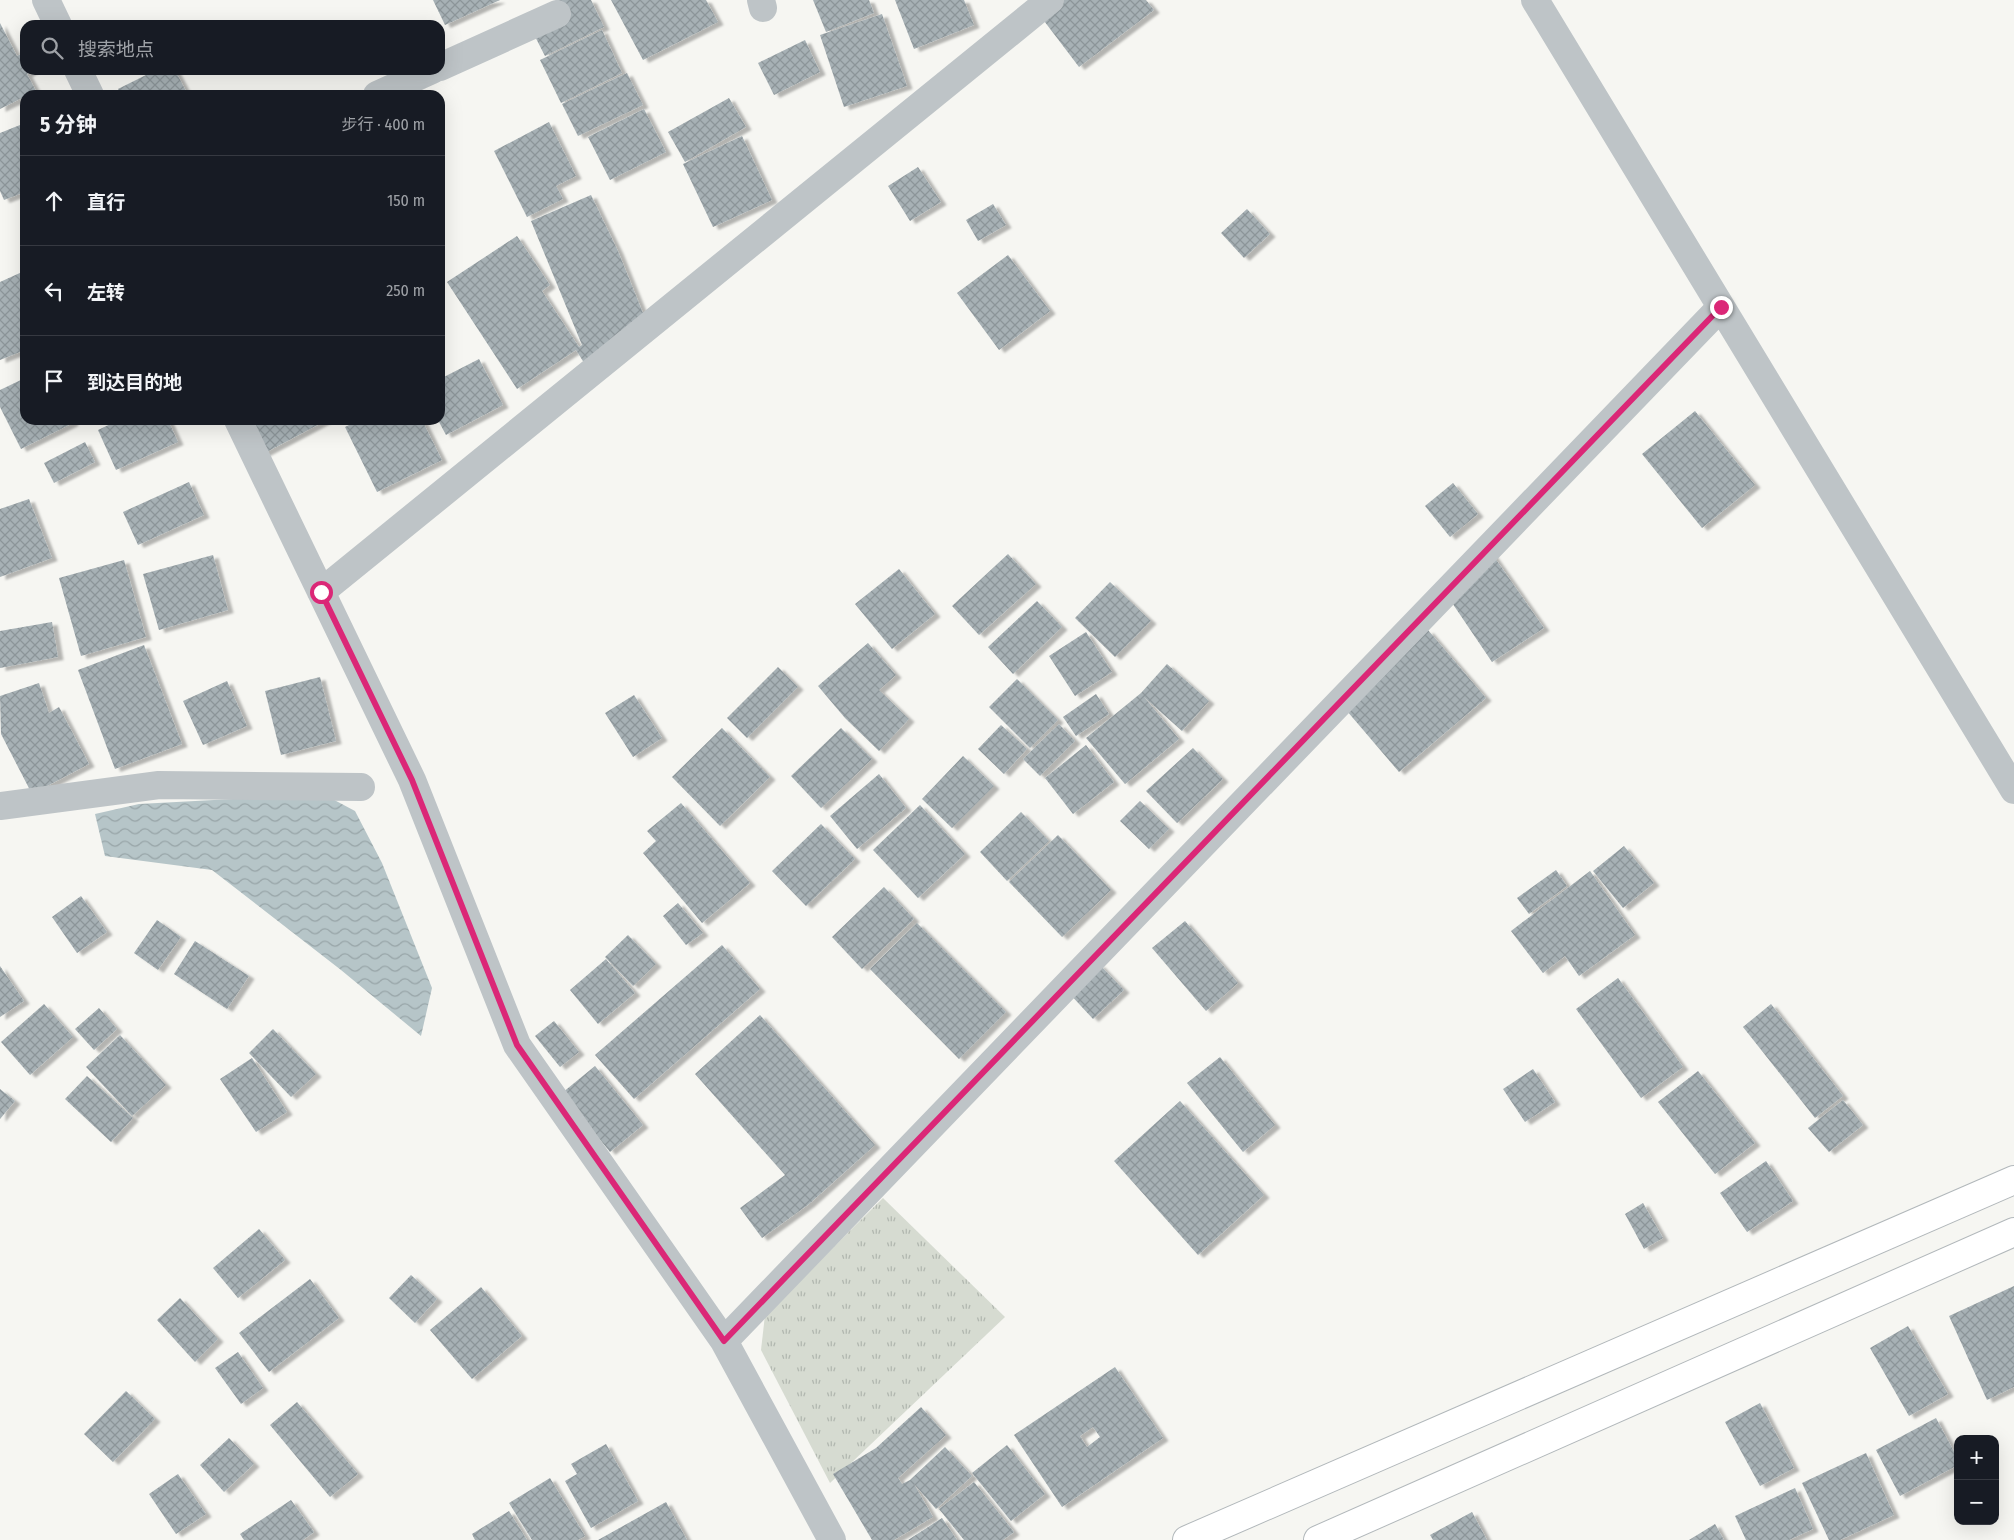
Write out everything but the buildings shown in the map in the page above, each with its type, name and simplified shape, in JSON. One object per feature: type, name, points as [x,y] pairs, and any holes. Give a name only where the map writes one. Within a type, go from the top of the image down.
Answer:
[{"type":"main road","points":[[1187,1540],[2014,1180]]},
{"type":"main road","points":[[1318,1540],[2014,1232]]},
{"type":"street","points":[[46,0],[56,20]]},
{"type":"street","points":[[321,592],[1050,0]]},
{"type":"street","points":[[1535,0],[2014,790]]},
{"type":"street","points":[[445,65],[557,14]]},
{"type":"street","points":[[80,75],[88,90]]},
{"type":"street","points":[[388,90],[421,75]]},
{"type":"street","points":[[724,1341],[1721,307]]},
{"type":"street","points":[[240,425],[412,780],[517,1045],[724,1341],[832,1540]]},
{"type":"street","points":[[0,806],[160,785],[361,787]]},
{"type":"green space","points":[[883,1198],[1005,1317],[830,1483],[761,1350],[765,1315]]},
{"type":"water","points":[[323,794],[355,811],[382,863],[432,988],[421,1036],[341,970],[212,870],[105,856],[95,814],[139,804]]},
{"type":"route","points":[[321,592],[412,780],[517,1045],[724,1341],[1721,307]]}]
